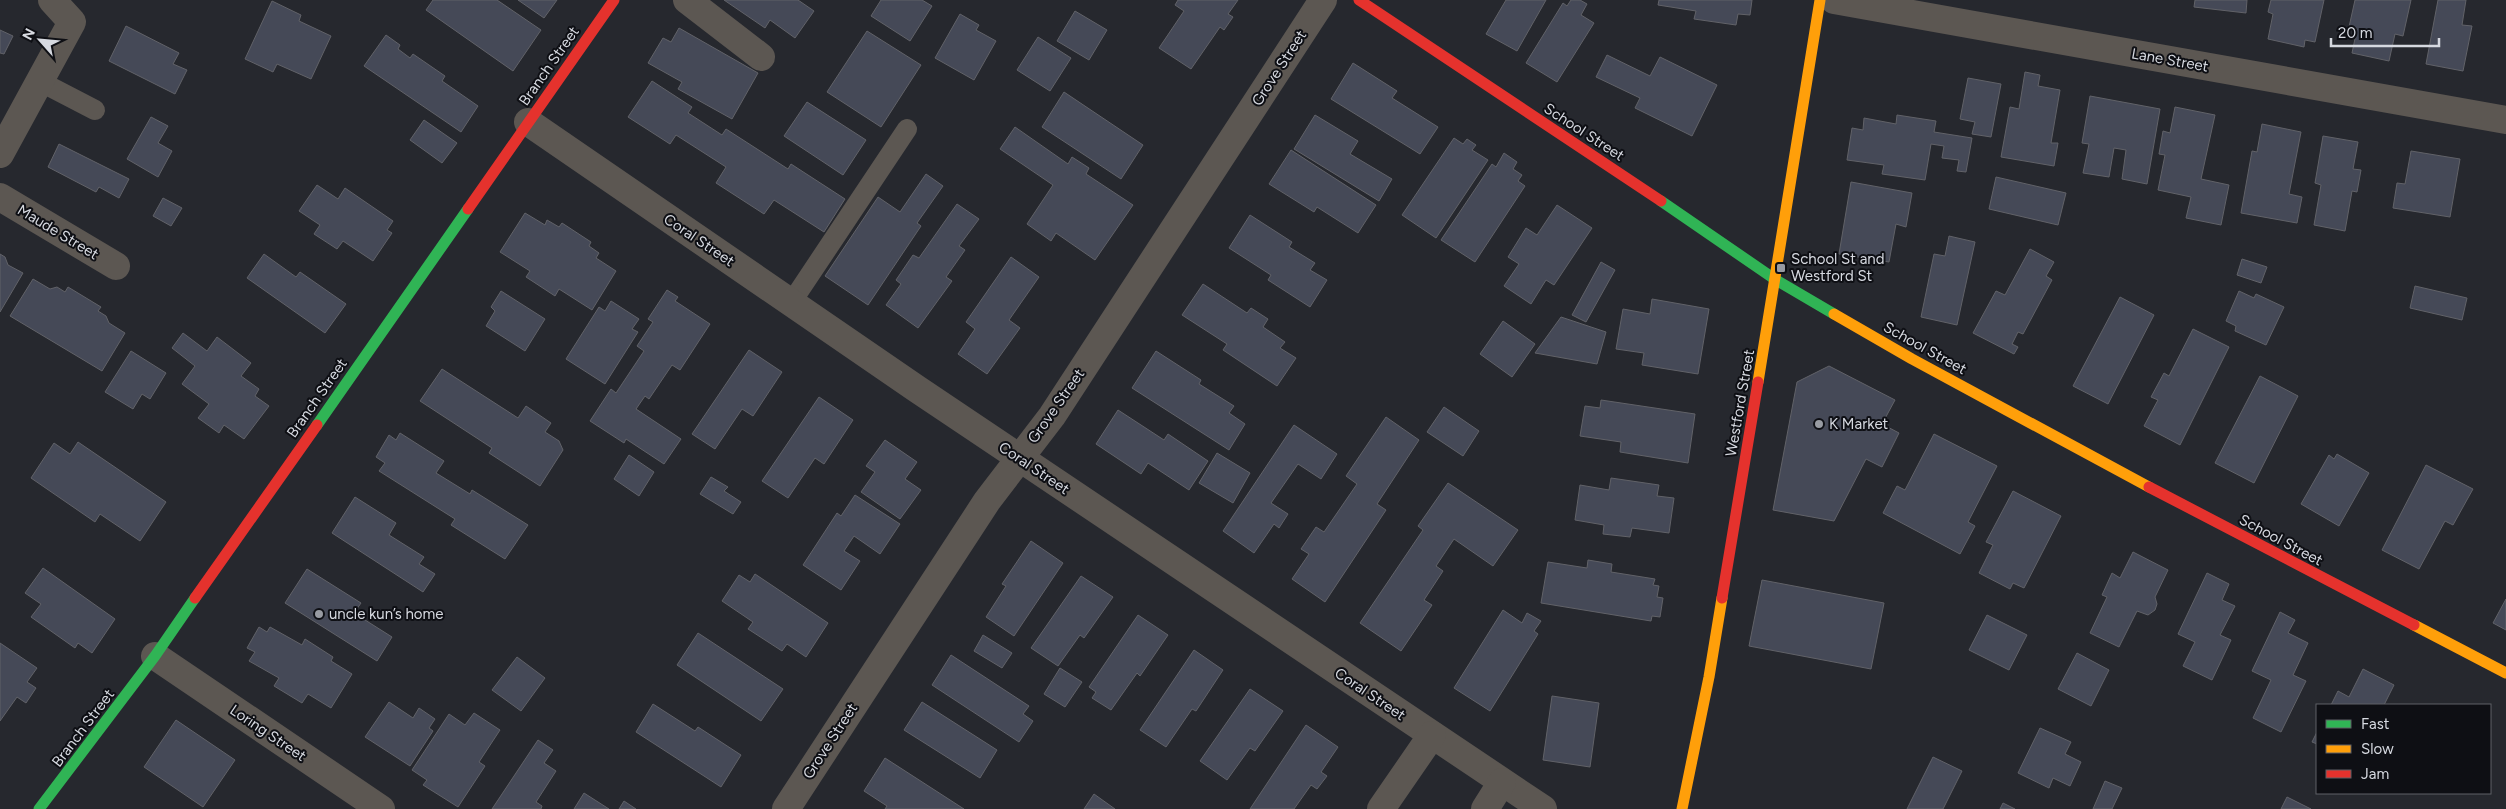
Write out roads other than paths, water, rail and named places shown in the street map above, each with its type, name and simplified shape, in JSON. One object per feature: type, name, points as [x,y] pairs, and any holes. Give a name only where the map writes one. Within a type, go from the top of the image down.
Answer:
[{"type":"main road","name":"Branch Street","points":[[39,809],[155,656],[614,0]]},
{"type":"main road","name":"School Street","points":[[1359,0],[1640,186],[1776,280],[1912,359],[2163,495],[2506,673]]},
{"type":"main road","name":"Westford Street","points":[[1686,807],[1776,280],[1820,0]]},
{"type":"street","points":[[0,154],[41,82],[72,22],[52,0]]},
{"type":"street","points":[[687,0],[761,58]]},
{"type":"street","name":"Grove Street","points":[[786,809],[981,509],[1052,416],[1323,0]]},
{"type":"street","name":"Lane Street","points":[[1834,0],[2506,120]]},
{"type":"street","name":"Coral Street","points":[[528,122],[1019,458],[1543,809]]},
{"type":"street","name":"Maude Street","points":[[0,197],[116,266]]},
{"type":"street","name":"Loring Street","points":[[155,656],[381,809]]},
{"type":"street","points":[[1380,809],[1432,735]]},
{"type":"street","points":[[1485,809],[1502,782]]},
{"type":"lane","points":[[41,82],[95,110]]},
{"type":"lane","points":[[791,303],[907,129]]},
{"type":"place","name":"School St and Westford St","points":[[1781,268]]},
{"type":"place","name":"K Market","points":[[1819,424]]},
{"type":"place","name":"uncle kun’s home","points":[[319,614]]}]
